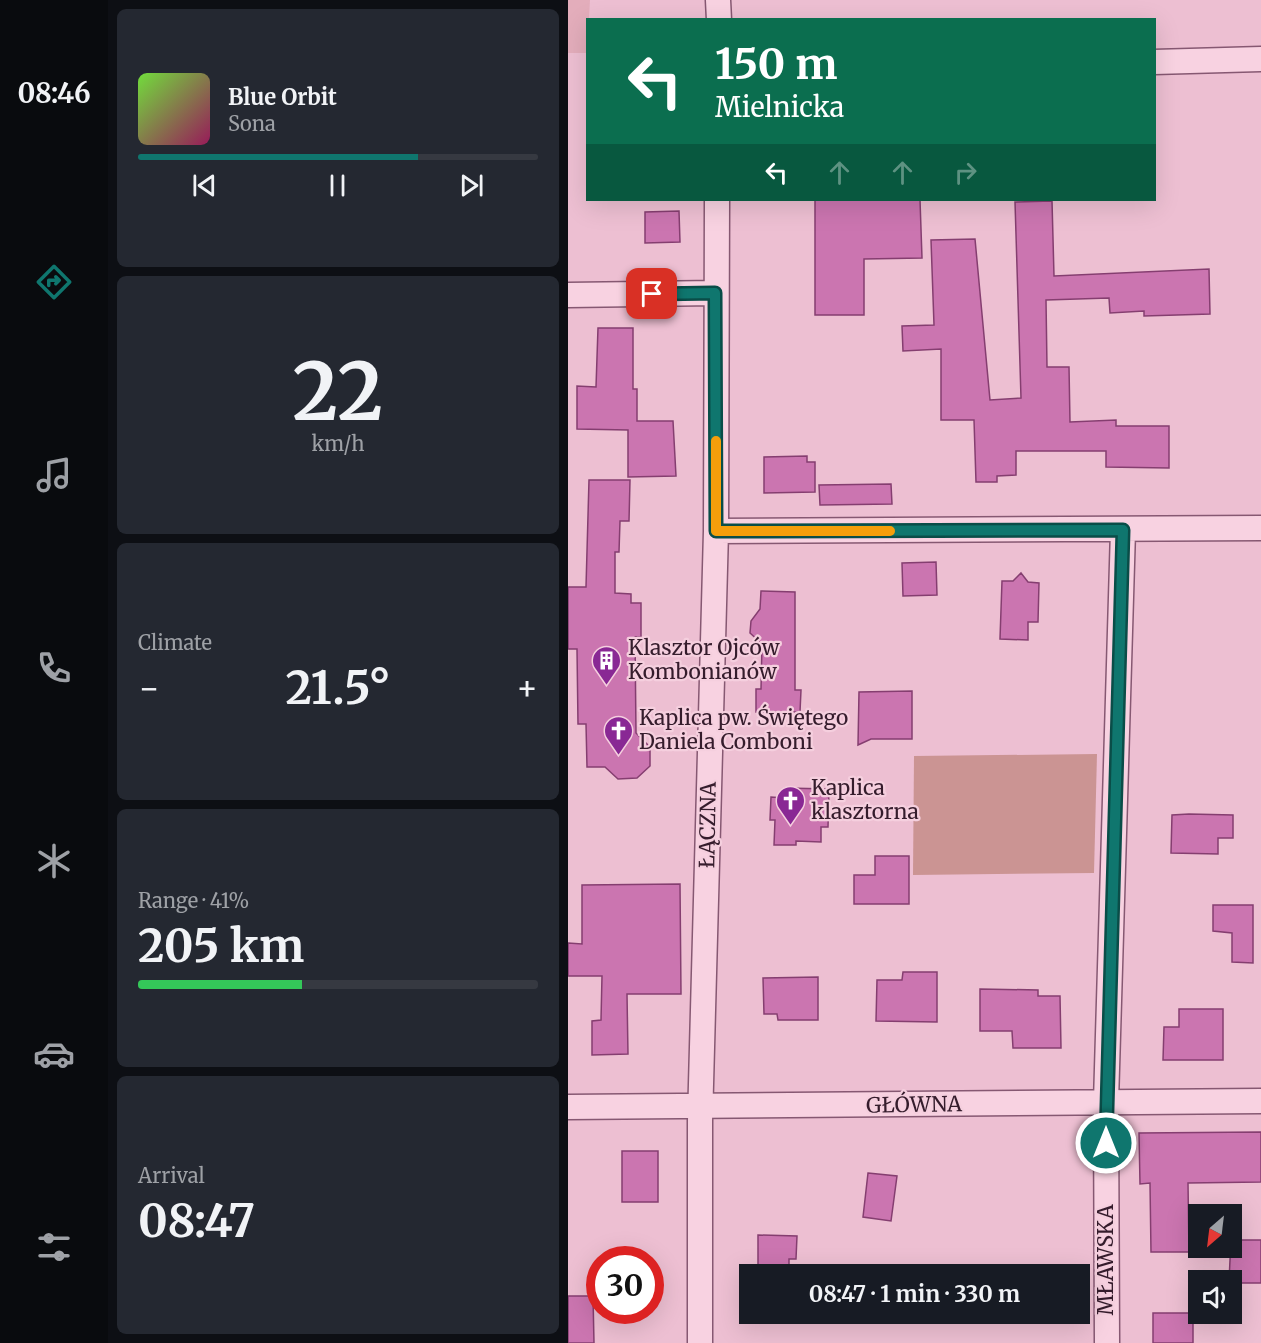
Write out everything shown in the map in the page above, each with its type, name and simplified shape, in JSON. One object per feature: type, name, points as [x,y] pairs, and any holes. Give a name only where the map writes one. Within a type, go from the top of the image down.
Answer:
[{"type":"street","points":[[718,0],[719,18]]},
{"type":"street","points":[[1156,62],[1261,59]]},
{"type":"street","name":"ŁĄCZNA","points":[[700,1343],[701,1108],[716,531],[717,201]]},
{"type":"street","points":[[568,295],[715,293]]},
{"type":"street","points":[[716,531],[1261,528]]},
{"type":"street","name":"MŁAWSKA","points":[[1106,1343],[1106,1102],[1123,530]]},
{"type":"street","name":"GŁÓWNA","points":[[568,1107],[701,1108],[1261,1101]]},
{"type":"shaded area","points":[[568,0],[590,0],[589,18],[586,18],[586,53],[568,53]]},
{"type":"shaded area","points":[[1097,754],[1094,873],[913,875],[914,756]]},
{"type":"building","points":[[815,201],[920,201],[922,258],[864,259],[864,315],[815,315]]},
{"type":"building","points":[[1052,201],[1054,276],[1209,269],[1210,314],[1144,316],[1144,311],[1110,313],[1109,298],[1046,300],[1047,367],[1069,367],[1070,422],[1116,420],[1116,426],[1169,426],[1169,468],[1106,467],[1106,451],[1016,451],[1016,475],[997,476],[997,482],[976,482],[974,420],[941,420],[941,349],[903,351],[902,326],[934,325],[931,240],[975,239],[990,400],[1021,398],[1015,202]]},
{"type":"building","points":[[679,211],[680,242],[645,243],[645,212]]},
{"type":"building","points":[[598,328],[633,328],[633,389],[637,389],[637,421],[673,421],[676,476],[628,477],[628,430],[577,429],[577,386],[596,387]]},
{"type":"building","points":[[807,456],[807,462],[815,462],[815,492],[764,493],[764,457]]},
{"type":"building","points":[[589,480],[630,480],[629,521],[620,521],[619,552],[615,552],[615,593],[631,594],[631,603],[641,603],[641,637],[635,637],[636,733],[650,747],[650,766],[637,778],[618,779],[605,767],[587,767],[586,724],[578,724],[577,649],[568,649],[568,587],[586,587]]},
{"type":"building","points":[[891,484],[892,504],[820,505],[819,485]]},
{"type":"building","points":[[936,562],[937,595],[903,596],[902,563]]},
{"type":"building","points":[[1021,573],[1028,582],[1039,583],[1038,622],[1028,622],[1028,640],[1000,639],[1002,581],[1013,581]]},
{"type":"building","points":[[761,591],[795,592],[795,690],[801,690],[800,712],[756,712],[756,689],[761,689],[762,644],[750,633],[751,621],[760,609]]},
{"type":"building","points":[[912,691],[912,739],[871,739],[858,745],[859,692]]},
{"type":"building","points":[[785,788],[829,789],[828,827],[821,827],[821,842],[796,841],[796,845],[774,845],[775,820],[770,820],[771,797],[785,798]]},
{"type":"building","points":[[1172,815],[1233,815],[1233,838],[1218,838],[1218,854],[1171,853]]},
{"type":"building","points":[[875,856],[909,856],[909,904],[854,904],[854,875],[875,875]]},
{"type":"building","points":[[680,884],[681,994],[627,994],[628,1054],[592,1055],[592,1021],[601,1020],[602,976],[568,976],[568,943],[582,944],[582,885]]},
{"type":"building","points":[[1213,905],[1253,905],[1253,963],[1232,962],[1232,933],[1213,931]]},
{"type":"building","points":[[903,972],[937,972],[937,1022],[876,1021],[877,980],[902,980]]},
{"type":"building","points":[[818,977],[818,1020],[778,1020],[777,1014],[764,1014],[763,978]]},
{"type":"building","points":[[980,989],[1038,990],[1038,996],[1060,996],[1061,1048],[1013,1048],[1012,1031],[980,1031]]},
{"type":"building","points":[[1179,1009],[1223,1009],[1223,1060],[1163,1060],[1164,1027],[1179,1027]]},
{"type":"building","points":[[1261,1132],[1261,1182],[1188,1183],[1188,1252],[1151,1252],[1150,1183],[1140,1184],[1139,1133]]},
{"type":"building","points":[[622,1151],[658,1151],[658,1202],[622,1202]]},
{"type":"building","points":[[868,1173],[897,1176],[891,1221],[863,1217]]},
{"type":"building","points":[[758,1235],[797,1236],[796,1259],[789,1259],[789,1264],[758,1264]]},
{"type":"building","points":[[1242,1240],[1261,1240],[1261,1283],[1242,1283],[1242,1270],[1230,1270],[1230,1258],[1242,1258]]},
{"type":"building","points":[[568,1296],[586,1296],[586,1324],[594,1324],[594,1343],[568,1343]]},
{"type":"building","points":[[1153,1313],[1188,1313],[1188,1324],[1193,1324],[1193,1343],[1153,1343]]},
{"type":"slow traffic","points":[[716,441],[716,531],[890,531]]},
{"type":"place","name":"Klasztor Ojców Kombonianów","points":[[607,686]]},
{"type":"place","name":"Kaplica pw. Świętego Daniela Comboni","points":[[618,756]]},
{"type":"place","name":"Kaplica klasztorna","points":[[790,826]]},
{"type":"route","points":[[652,294],[715,293],[716,531],[1123,530],[1106,1143]]}]
